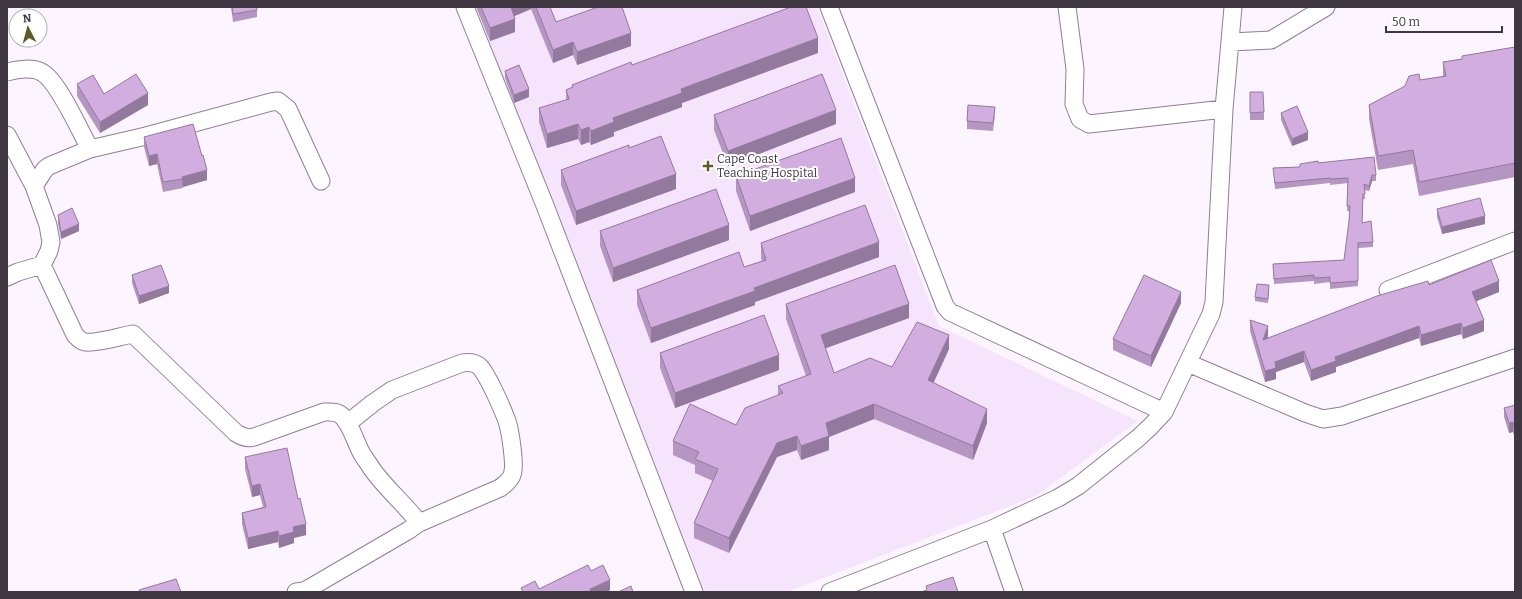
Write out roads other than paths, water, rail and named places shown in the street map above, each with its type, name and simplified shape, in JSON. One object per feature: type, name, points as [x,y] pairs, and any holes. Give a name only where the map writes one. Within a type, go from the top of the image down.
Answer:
[{"type":"street","points":[[465,7],[547,211],[694,592]]},
{"type":"street","points":[[829,7],[945,306],[950,312],[1164,412]]},
{"type":"street","points":[[1068,7],[1075,70],[1074,104],[1080,119],[1089,124],[1224,109]]},
{"type":"street","points":[[830,592],[992,529],[1058,498],[1078,486],[1137,439],[1164,412],[1211,314],[1214,302],[1224,109],[1233,7]]},
{"type":"street","points":[[1231,42],[1271,40],[1326,7]]},
{"type":"street","points":[[7,72],[21,68],[42,72],[54,82],[90,149]]},
{"type":"street","points":[[34,186],[45,168],[48,166],[90,149],[146,136],[278,101],[288,109],[321,181]]},
{"type":"street","points":[[7,135],[34,186],[48,226],[51,242],[49,251],[42,265],[7,277]]},
{"type":"street","points":[[1388,290],[1515,241]]},
{"type":"street","points":[[42,265],[75,335],[79,340],[84,342],[92,342],[133,334],[241,436],[248,438],[324,412],[341,414],[348,423],[362,454],[373,471],[383,484],[410,510],[419,522]]},
{"type":"street","points":[[1188,363],[1305,414],[1323,419],[1342,416],[1515,358]]},
{"type":"street","points":[[296,592],[304,591],[313,586],[409,530],[419,522],[500,488],[508,482],[513,474],[514,468],[509,429],[506,419],[485,373],[479,366],[470,362],[462,363],[392,390],[348,423]]},
{"type":"street","points":[[992,529],[1014,592]]},
{"type":"place","name":"Cape Coast Teaching Hospital","points":[[708,166]]}]
